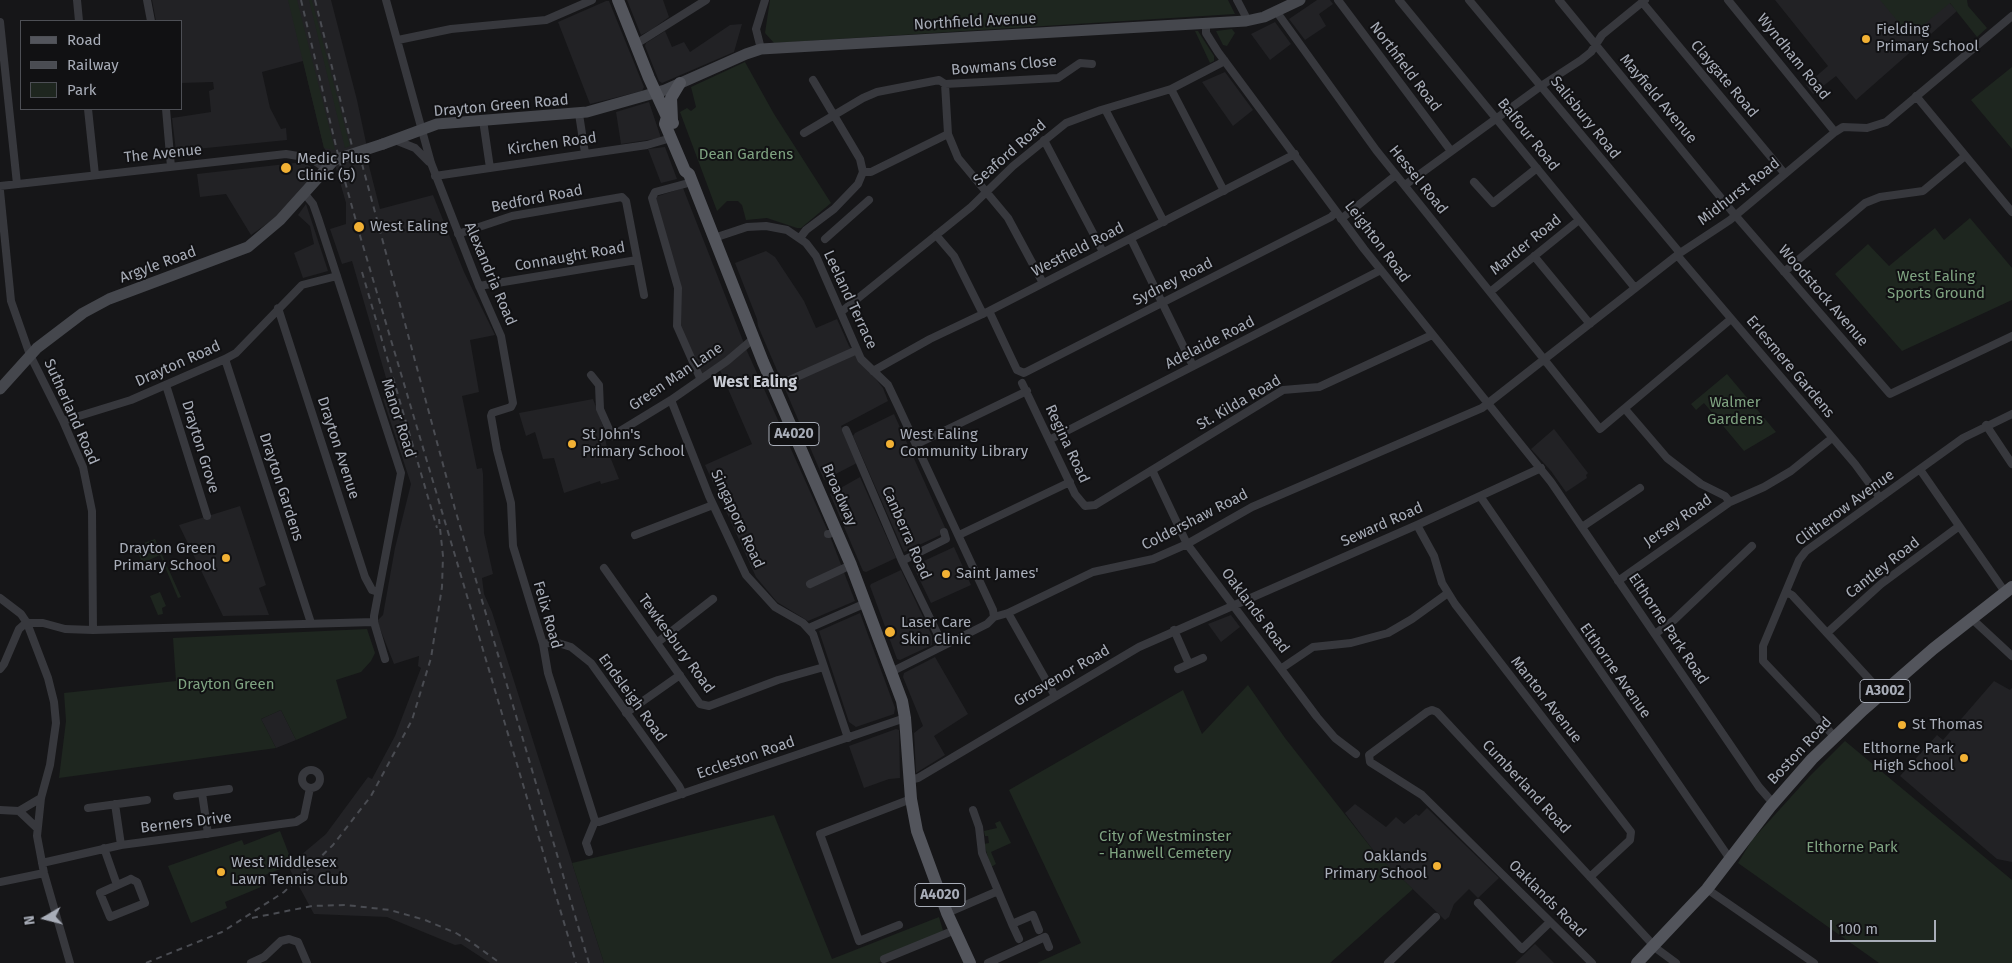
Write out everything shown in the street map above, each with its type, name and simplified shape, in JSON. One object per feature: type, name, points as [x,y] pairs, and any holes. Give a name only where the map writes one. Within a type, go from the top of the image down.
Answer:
[{"type":"main road","name":"A4020","points":[[618,0],[656,93]]},
{"type":"main road","name":"Northfield Avenue","points":[[656,93],[761,49],[1246,21],[1276,11],[1300,0]]},
{"type":"main road","points":[[669,119],[671,98],[680,83]]},
{"type":"main road","name":"Drayton Green Road","points":[[325,168],[334,160],[437,124],[579,114],[656,93]]},
{"type":"main road","name":"Broadway","points":[[656,93],[691,168],[691,178],[753,338],[866,603],[891,672],[905,718],[909,780]]},
{"type":"main road","name":"Broadway","points":[[669,119],[665,124],[685,172],[691,178]]},
{"type":"main road","name":"Argyle Road","points":[[0,389],[30,356],[57,331],[83,313],[109,299],[248,247],[280,220],[325,168]]},
{"type":"main road","name":"Boston Road","points":[[1637,963],[1707,889],[1773,803],[1812,759],[1882,693],[1971,618],[2008,590]]},
{"type":"main road","name":"A4020","points":[[909,780],[917,831],[947,913],[970,963]]},
{"type":"street","points":[[77,0],[79,20]]},
{"type":"street","points":[[146,0],[151,20]]},
{"type":"street","name":"Alexandria Road","points":[[386,0],[435,176],[478,286],[500,331],[513,403],[509,409],[492,413]]},
{"type":"street","points":[[398,40],[451,29],[546,20],[592,0]]},
{"type":"street","points":[[636,44],[706,0]]},
{"type":"street","points":[[761,49],[756,29],[765,0]]},
{"type":"street","points":[[1237,0],[1246,17],[1246,21]]},
{"type":"street","name":"Northfield Road","points":[[1338,0],[1451,151]]},
{"type":"street","name":"Balfour Road","points":[[1399,0],[1635,288]]},
{"type":"street","name":"Salisbury Road","points":[[1469,0],[1678,254]]},
{"type":"street","name":"Mayfield Avenue","points":[[1559,0],[1736,215]]},
{"type":"street","name":"Wyndham Road","points":[[1728,0],[1835,132]]},
{"type":"street","points":[[1405,186],[1541,86],[1581,60],[1602,35],[1644,1]]},
{"type":"street","name":"Claygate Road","points":[[1644,1],[1785,174]]},
{"type":"street","name":"Hessel Road","points":[[1276,11],[1396,175],[1600,429],[1625,409]]},
{"type":"street","name":"Midhurst Road","points":[[1487,405],[1678,254],[1736,215],[1835,132],[1843,127],[1867,128],[1879,125],[2012,16]]},
{"type":"street","points":[[0,22],[17,184]]},
{"type":"street","name":"Leighton Road","points":[[1206,23],[1206,33],[1225,61],[1339,215],[1487,405],[1541,468]]},
{"type":"street","name":"Seaford Road","points":[[841,312],[936,235],[1044,140],[1072,120],[1171,89],[1225,61]]},
{"type":"street","name":"Bowmans Close","points":[[804,133],[862,98],[876,92],[931,80],[939,80],[945,84],[1058,78],[1080,63],[1092,64]]},
{"type":"street","points":[[800,238],[806,230],[834,208],[858,184],[863,172],[860,159],[813,80]]},
{"type":"street","points":[[945,84],[948,134],[961,163],[1008,218],[1043,283]]},
{"type":"street","points":[[1171,89],[1224,191]]},
{"type":"street","points":[[1916,96],[2012,212]]},
{"type":"street","points":[[1105,109],[1164,222]]},
{"type":"street","points":[[88,110],[95,175]]},
{"type":"street","points":[[166,110],[172,167]]},
{"type":"street","points":[[579,114],[585,153]]},
{"type":"street","points":[[483,120],[490,168]]},
{"type":"street","points":[[863,172],[871,172],[948,134]]},
{"type":"street","name":"Kirchen Road","points":[[435,176],[647,145],[671,138]]},
{"type":"street","points":[[395,140],[415,148],[431,163]]},
{"type":"street","points":[[1044,140],[1103,252]]},
{"type":"street","name":"The Avenue","points":[[0,186],[288,154],[310,158],[325,168]]},
{"type":"street","name":"Westfield Road","points":[[874,371],[930,338],[986,313],[1295,154]]},
{"type":"street","points":[[1784,272],[1865,203],[1880,198],[1923,191],[1965,156]]},
{"type":"street","points":[[1474,182],[1493,203],[1536,168]]},
{"type":"street","name":"Sydney Road","points":[[986,313],[1020,372],[1024,373],[1331,217],[1339,215],[1396,175]]},
{"type":"street","points":[[691,178],[655,192],[652,198],[678,292],[677,326],[700,378]]},
{"type":"street","name":"Sutherland Road","points":[[0,191],[10,301],[30,356],[64,421],[83,467],[92,511],[93,630]]},
{"type":"street","name":"Manor Road","points":[[304,193],[313,204],[401,473],[374,622],[385,659]]},
{"type":"street","name":"Bedford Road","points":[[458,234],[512,216],[624,198],[637,260]]},
{"type":"street","points":[[825,239],[869,200]]},
{"type":"street","points":[[834,208],[844,221]]},
{"type":"street","name":"Woodstock Avenue","points":[[1736,215],[1890,394],[2012,336]]},
{"type":"street","name":"Marder Road","points":[[1490,292],[1579,220]]},
{"type":"street","name":"Leeland Terrace","points":[[714,238],[747,227],[766,226],[781,228],[800,238],[816,256],[862,359],[888,385],[959,535],[993,610],[994,617]]},
{"type":"street","points":[[936,235],[954,256],[986,313]]},
{"type":"street","points":[[1130,239],[1193,366]]},
{"type":"street","name":"Erlesmere Gardens","points":[[1678,254],[1880,498]]},
{"type":"street","points":[[1534,256],[1590,324]]},
{"type":"street","points":[[637,260],[645,295]]},
{"type":"street","name":"Connaught Road","points":[[478,286],[637,260]]},
{"type":"street","name":"Adelaide Road","points":[[1051,439],[1381,270]]},
{"type":"street","name":"Drayton Road","points":[[64,421],[131,400],[225,359],[236,353],[302,285],[337,276]]},
{"type":"street","name":"Drayton Avenue","points":[[278,308],[365,577],[372,590],[378,592]]},
{"type":"street","points":[[1730,502],[1725,496],[1701,484],[1667,458],[1625,409],[1731,319]]},
{"type":"street","name":"St. Kilda Road","points":[[1095,504],[1283,390],[1320,386],[1432,335]]},
{"type":"street","name":"Green Man Lane","points":[[591,375],[599,385],[600,409],[612,436],[671,400],[727,361],[753,338]]},
{"type":"street","points":[[774,387],[857,350]]},
{"type":"street","name":"Drayton Gardens","points":[[225,359],[311,622]]},
{"type":"street","name":"Regina Road","points":[[1022,382],[1070,482],[1085,506],[1095,504]]},
{"type":"street","name":"Drayton Grove","points":[[166,385],[207,516]]},
{"type":"street","points":[[917,444],[1027,391]]},
{"type":"street","name":"Singapore Road","points":[[671,400],[713,505],[746,575],[775,607],[810,628]]},
{"type":"street","name":"Coldershaw Road","points":[[891,672],[987,624],[994,617],[1008,613],[1093,572],[1142,562],[1187,544],[1252,507],[1487,405]]},
{"type":"street","name":"Felix Road","points":[[492,413],[497,450],[511,503],[513,546],[543,644],[548,673],[595,821]]},
{"type":"street","name":"Clitherow Avenue","points":[[1835,737],[1763,661],[1763,646],[1799,560],[1806,551],[1964,438],[1986,425],[2012,414]]},
{"type":"street","points":[[1986,425],[2012,464]]},
{"type":"street","name":"Canberra Road","points":[[846,430],[902,561],[943,645]]},
{"type":"street","name":"Jersey Road","points":[[1618,581],[1730,502],[1764,487],[1791,471],[1832,438]]},
{"type":"street","name":"Seward Road","points":[[1234,606],[1541,468]]},
{"type":"street","name":"Elthorne Park Road","points":[[1541,468],[1759,787],[1773,803]]},
{"type":"street","name":"Oaklands Road","points":[[1152,470],[1187,544],[1335,738],[1356,754]]},
{"type":"street","points":[[1920,471],[1958,527],[2008,590]]},
{"type":"street","points":[[959,535],[1070,482]]},
{"type":"street","points":[[1582,527],[1640,488]]},
{"type":"street","name":"Elthorne Avenue","points":[[1480,496],[1730,859]]},
{"type":"street","points":[[635,536],[713,505]]},
{"type":"street","name":"Manton Avenue","points":[[1417,525],[1434,556],[1448,594],[1631,832],[1630,840],[1590,877]]},
{"type":"street","name":"Cantley Road","points":[[1828,633],[1881,584],[1958,527]]},
{"type":"street","points":[[902,561],[946,538],[944,532]]},
{"type":"street","points":[[1655,634],[1674,620],[1752,546]]},
{"type":"street","points":[[810,584],[851,565]]},
{"type":"street","name":"Tewkesbury Road","points":[[604,568],[700,704],[709,706],[778,680],[824,667]]},
{"type":"street","points":[[1786,592],[1792,595],[1882,693]]},
{"type":"street","points":[[1282,668],[1314,647],[1350,643],[1388,633],[1448,594]]},
{"type":"street","points":[[0,598],[21,614],[27,623],[48,678],[54,702],[56,723],[50,765],[41,798],[37,828],[44,873],[70,963]]},
{"type":"street","points":[[658,642],[713,599]]},
{"type":"street","points":[[848,738],[810,628],[866,603]]},
{"type":"street","name":"Grosvenor Road","points":[[909,780],[918,778],[1139,647],[1174,630],[1234,606]]},
{"type":"street","points":[[1008,613],[1055,696]]},
{"type":"street","points":[[1971,618],[2012,656]]},
{"type":"street","points":[[0,669],[4,664],[18,629],[27,623],[43,623],[65,629],[93,630],[311,622],[374,622]]},
{"type":"street","points":[[1174,630],[1189,664]]},
{"type":"street","name":"Endsleigh Road","points":[[543,644],[561,643],[579,652],[590,663],[683,794]]},
{"type":"street","points":[[1178,669],[1203,658]]},
{"type":"street","points":[[626,712],[680,675]]},
{"type":"street","name":"Cumberland Road","points":[[1369,760],[1370,755],[1427,712],[1432,710],[1437,712],[1654,945],[1676,963]]},
{"type":"street","name":"Eccleston Road","points":[[595,821],[599,822],[905,718]]},
{"type":"street","name":"Oaklands Road","points":[[1369,760],[1422,795],[1592,963]]},
{"type":"street","name":"Berners Drive","points":[[42,864],[121,845],[300,820],[304,816],[310,788]]},
{"type":"street","points":[[177,796],[229,789]]},
{"type":"street","points":[[202,793],[208,834]]},
{"type":"street","points":[[0,810],[19,811],[41,798]]},
{"type":"street","points":[[899,925],[859,941],[820,834],[911,799]]},
{"type":"street","points":[[88,808],[147,800]]},
{"type":"street","points":[[115,804],[121,845]]},
{"type":"street","points":[[973,810],[979,827],[982,853],[1019,938]]},
{"type":"street","points":[[19,811],[37,828]]},
{"type":"street","points":[[589,852],[586,843],[595,821]]},
{"type":"street","points":[[104,848],[117,885]]},
{"type":"street","points":[[0,882],[44,873]]},
{"type":"street","points":[[134,879],[144,903],[110,917],[100,893],[117,885],[134,879]]},
{"type":"street","points":[[1707,889],[1814,963]]},
{"type":"street","points":[[947,913],[998,891]]},
{"type":"street","points":[[1478,903],[1522,949],[1550,922]]},
{"type":"street","points":[[1012,924],[1033,915],[1039,930]]},
{"type":"street","points":[[1388,963],[1436,917]]},
{"type":"street","points":[[884,959],[955,930]]},
{"type":"street","points":[[988,963],[1045,938],[1049,947]]},
{"type":"street","points":[[251,963],[264,957],[281,942],[289,939],[298,942],[307,963]]},
{"type":"shaded area","points":[[152,0],[331,0],[357,100],[368,152],[368,162],[380,209],[433,195],[464,272],[495,335],[470,340],[479,392],[462,396],[477,469],[482,468],[483,474],[484,533],[493,574],[482,578],[484,594],[492,612],[604,963],[490,963],[461,944],[455,945],[387,917],[314,914],[288,866],[326,834],[368,777],[372,779],[395,736],[421,668],[418,666],[419,656],[394,664],[377,621],[383,615],[395,548],[411,484],[383,399],[391,395],[352,261],[342,264],[330,229],[346,224],[346,203],[334,161],[324,148],[303,61],[262,72],[270,108],[281,129],[286,128],[287,140],[176,151],[172,118],[211,112],[209,91],[214,89],[213,82],[182,83],[182,20],[156,20]]},
{"type":"shaded area","points":[[627,0],[663,0],[669,17],[641,35]]},
{"type":"shaded area","points":[[1317,0],[1330,0],[1333,4],[1319,14],[1326,26],[1305,40],[1289,19]]},
{"type":"shaded area","name":"Fielding Primary School","points":[[1775,0],[1947,0],[1957,11],[1856,100],[1836,76],[1813,94],[1806,85],[1828,66]]},
{"type":"shaded area","points":[[609,1],[644,87],[642,91],[590,104],[558,22]]},
{"type":"shaded area","points":[[1275,22],[1291,44],[1270,60],[1251,34]]},
{"type":"shaded area","points":[[742,24],[734,52],[662,83],[659,81],[645,46],[646,43],[665,31],[672,47],[684,42],[690,52],[730,25]]},
{"type":"shaded area","points":[[1225,72],[1253,110],[1233,126],[1202,82]]},
{"type":"shaded area","points":[[649,102],[661,138],[621,144],[616,112]]},
{"type":"shaded area","points":[[665,147],[677,179],[661,183],[648,149]]},
{"type":"shaded area","points":[[305,163],[311,167],[311,180],[275,218],[251,235],[226,194],[200,197],[197,174]]},
{"type":"shaded area","points":[[683,188],[747,351],[830,536],[855,601],[808,621],[777,602],[756,577],[705,465],[752,444],[719,368],[703,378],[679,325],[678,288],[652,198]]},
{"type":"shaded area","points":[[306,204],[328,271],[303,278],[294,253],[314,244],[310,226],[298,215]]},
{"type":"shaded area","points":[[766,251],[775,257],[804,301],[816,328],[837,319],[849,346],[883,388],[888,401],[841,426],[857,463],[824,480],[758,326],[735,263]]},
{"type":"shaded area","name":"St John's Primary School","points":[[593,399],[604,429],[607,449],[619,479],[601,484],[600,481],[564,493],[554,458],[543,459],[535,432],[526,436],[519,413]]},
{"type":"shaded area","points":[[894,414],[947,532],[904,552],[853,436],[855,433]]},
{"type":"shaded area","points":[[1554,429],[1588,473],[1586,475],[1587,478],[1566,492],[1551,471],[1531,449]]},
{"type":"shaded area","points":[[860,477],[896,558],[866,572],[863,571],[830,494]]},
{"type":"shaded area","name":"Drayton Green Primary School","points":[[240,506],[266,585],[259,588],[269,615],[223,616],[179,525]]},
{"type":"shaded area","points":[[954,547],[971,585],[931,603],[913,566]]},
{"type":"shaded area","points":[[901,570],[932,636],[932,645],[900,660],[897,659],[870,586]]},
{"type":"shaded area","points":[[860,613],[895,708],[894,714],[856,727],[849,722],[819,631]]},
{"type":"shaded area","points":[[1231,615],[1240,627],[1221,642],[1208,624]]},
{"type":"shaded area","points":[[935,657],[968,714],[934,736],[945,755],[916,773],[914,733],[923,726],[903,677],[904,673]]},
{"type":"shaded area","name":"Elthorne Park High School","points":[[1994,681],[2010,690],[2012,688],[2012,862],[1997,859],[1900,776],[1937,735],[1943,740]]},
{"type":"shaded area","points":[[281,710],[296,740],[276,748],[261,719]]},
{"type":"shaded area","points":[[896,729],[899,730],[900,778],[889,779],[864,788],[849,746]]},
{"type":"shaded area","name":"Oaklands Primary School","points":[[1355,804],[1386,827],[1396,817],[1404,824],[1416,814],[1419,816],[1427,808],[1499,878],[1478,898],[1469,889],[1454,904],[1449,917],[1445,920],[1376,854],[1345,813]]},
{"type":"shaded area","points":[[1535,944],[1554,963],[1515,963]]},
{"type":"green space","points":[[288,0],[297,0],[335,150],[324,148]]},
{"type":"green space","points":[[309,0],[312,0],[350,146],[345,148]]},
{"type":"green space","points":[[770,0],[1228,0],[1235,14],[774,43],[765,33]]},
{"type":"green space","points":[[1880,0],[1967,0],[1968,6],[1987,28],[1977,37],[1950,3],[1910,36]]},
{"type":"green space","points":[[1232,29],[1235,33],[1227,46],[1223,45],[1216,31]]},
{"type":"green space","points":[[1195,31],[1198,31],[1214,56],[1214,61],[1210,63]]},
{"type":"green space","name":"Dean Gardens","points":[[745,62],[774,114],[831,203],[801,228],[767,218],[746,220],[742,205],[738,201],[727,201],[717,211],[680,112],[687,108],[691,111],[696,107],[691,87]]},
{"type":"green space","points":[[2012,67],[2012,149],[1971,100]]},
{"type":"green space","name":"West Ealing Sports Ground","points":[[1970,218],[2012,268],[2012,300],[1902,351],[1835,274],[1868,244],[1889,266],[1935,228],[1944,240]]},
{"type":"green space","name":"Walmer Gardens","points":[[1727,374],[1776,432],[1744,451],[1704,403],[1696,410],[1691,404]]},
{"type":"green space","points":[[155,539],[181,597],[178,598],[160,555],[147,561],[149,568],[141,572],[140,570],[144,569],[136,546]]},
{"type":"green space","points":[[160,592],[166,606],[162,608],[163,614],[158,615],[150,596]]},
{"type":"green space","name":"Drayton Green","points":[[367,629],[375,653],[371,661],[361,672],[336,680],[347,718],[296,740],[281,710],[261,719],[276,748],[59,778],[66,721],[64,693],[176,681],[173,638]]},
{"type":"green space","name":"City of Westminster - Hanwell Cemetery","points":[[1248,685],[1285,738],[1376,854],[1413,889],[1330,963],[1037,963],[1081,943],[1009,790],[1183,690],[1202,734]]},
{"type":"green space","name":"Elthorne Park","points":[[1845,741],[2012,880],[2012,963],[1879,963],[1738,863],[1752,840],[1809,777]]},
{"type":"green space","points":[[774,815],[832,959],[939,917],[944,934],[878,963],[604,963],[572,863]]},
{"type":"green space","points":[[1000,821],[1011,843],[991,852],[996,864],[991,867],[984,844],[989,843],[988,836],[985,836],[984,831],[997,828],[995,823]]},
{"type":"green space","name":"West Middlesex Lawn Tennis Club","points":[[280,831],[292,862],[288,866],[257,878],[261,887],[225,902],[227,908],[191,923],[168,866],[242,840],[244,845]]},
{"type":"railway","points":[[301,0],[341,167],[361,239],[576,963]]},
{"type":"railway","points":[[315,0],[352,146]]},
{"type":"railway","points":[[362,164],[455,509],[589,963]]},
{"type":"railway","points":[[362,272],[437,528]]},
{"type":"railway","points":[[146,963],[222,932],[284,892],[333,845],[371,796],[412,720],[431,658],[442,587],[443,556],[439,519]]},
{"type":"railway","points":[[252,918],[312,906],[346,905],[390,910],[425,920],[456,933],[500,963]]},
{"type":"place","name":"Fielding Primary School","points":[[1866,39]]},
{"type":"place","name":"Medic Plus Clinic (5)","points":[[286,168]]},
{"type":"place","name":"West Ealing","points":[[359,227]]},
{"type":"place","name":"St John's Primary School","points":[[572,444]]},
{"type":"place","name":"West Ealing Community Library","points":[[890,444]]},
{"type":"place","name":"Drayton Green Primary School","points":[[226,558]]},
{"type":"place","name":"Saint James'","points":[[946,574]]},
{"type":"place","name":"Laser Care Skin Clinic","points":[[890,632]]},
{"type":"place","name":"St Thomas","points":[[1902,725]]},
{"type":"place","name":"Elthorne Park High School","points":[[1964,758]]},
{"type":"place","name":"Oaklands Primary School","points":[[1437,866]]},
{"type":"place","name":"West Middlesex Lawn Tennis Club","points":[[221,872]]},
{"type":"district","name":"West Ealing","points":[[755,383]]}]
